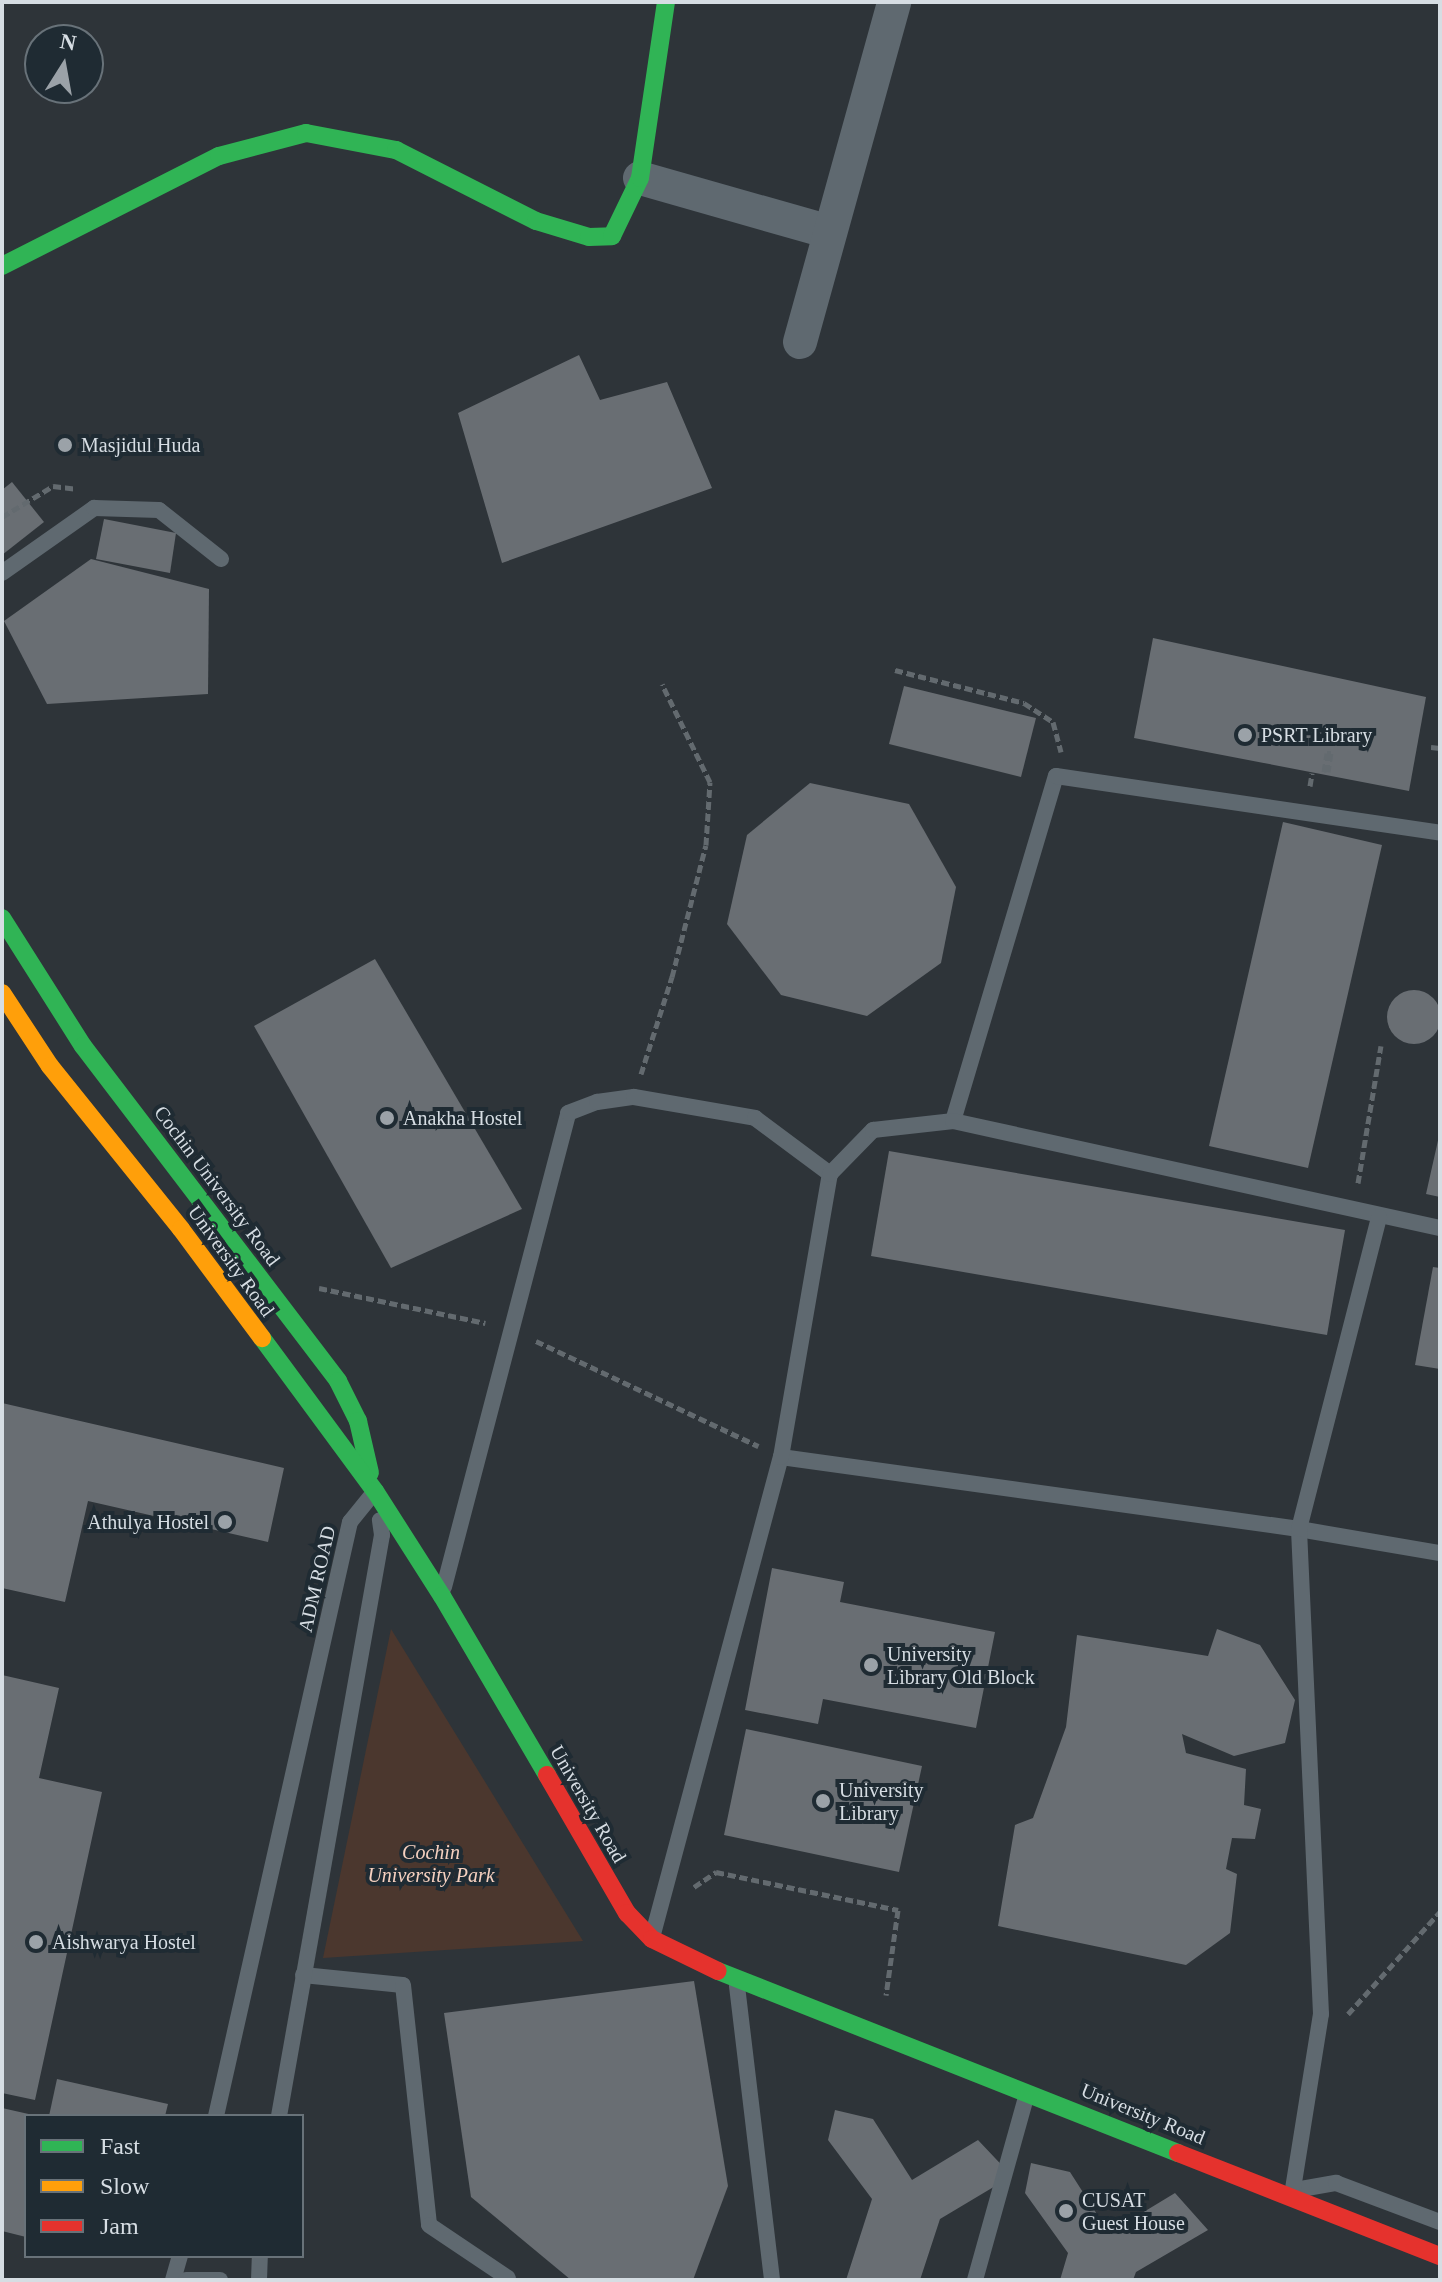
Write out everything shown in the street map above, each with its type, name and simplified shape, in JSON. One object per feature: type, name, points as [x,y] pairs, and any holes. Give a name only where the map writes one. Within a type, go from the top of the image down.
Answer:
[{"type":"street","points":[[2,266],[219,156],[306,133],[396,150],[536,221],[589,237],[612,236],[640,178],[666,2]]},
{"type":"street","points":[[800,342],[829,232],[846,187],[894,2]]},
{"type":"street","points":[[640,178],[829,232]]},
{"type":"street","name":"Cochin University Road","points":[[2,918],[83,1046],[338,1381],[358,1421],[375,1491]]},
{"type":"street","name":"University Road","points":[[2,993],[50,1066],[181,1229],[375,1491],[442,1596],[627,1913],[652,1939],[736,1980],[1292,2193],[1440,2256]]},
{"type":"lane","points":[[2,573],[94,508],[159,510],[221,559]]},
{"type":"lane","points":[[953,1121],[1056,776],[1440,833]]},
{"type":"lane","points":[[442,1596],[568,1113],[597,1102],[634,1097],[755,1118],[830,1174]]},
{"type":"lane","points":[[652,1939],[781,1457],[830,1174],[873,1130],[953,1121],[1353,1212],[1440,1228]]},
{"type":"lane","points":[[1379,1217],[1299,1529],[1321,2014],[1292,2193],[1336,2183],[1440,2222]]},
{"type":"lane","points":[[781,1457],[1299,1529],[1440,1553]]},
{"type":"lane","points":[[279,2114],[382,1535],[375,1491]]},
{"type":"lane","name":"ADM ROAD","points":[[216,2114],[350,1522],[375,1491]]},
{"type":"lane","points":[[303,1975],[403,1985],[429,2225],[508,2278]]},
{"type":"lane","points":[[736,1980],[772,2280]]},
{"type":"lane","points":[[975,2280],[1028,2092]]},
{"type":"lane","points":[[173,2280],[179,2258]]},
{"type":"lane","points":[[259,2280],[260,2258]]},
{"type":"lane","points":[[186,2280],[220,2280]]},
{"type":"path","points":[[895,670],[1024,703],[1053,722],[1061,751],[1056,776]]},
{"type":"path","points":[[634,1097],[672,977],[706,845],[710,782],[662,684]]},
{"type":"path","points":[[1431,747],[1440,748]]},
{"type":"path","points":[[1353,1212],[1381,1046]]},
{"type":"path","points":[[659,1911],[716,1872],[898,1910],[880,2035]]},
{"type":"path","points":[[1315,2050],[1440,1912]]},
{"type":"green space","name":"Cochin University Park","points":[[391,1629],[583,1941],[323,1958]]},
{"type":"building","points":[[579,355],[600,400],[667,382],[712,488],[502,563],[458,413]]},
{"type":"building","points":[[12,482],[44,522],[2,555],[2,490]]},
{"type":"building","points":[[104,519],[176,533],[170,573],[96,559]]},
{"type":"building","points":[[91,559],[209,589],[208,694],[47,704],[4,621]]},
{"type":"building","points":[[1153,638],[1426,697],[1409,791],[1134,738]]},
{"type":"building","points":[[904,686],[1036,718],[1021,777],[889,744]]},
{"type":"building","points":[[810,783],[909,804],[956,887],[941,963],[867,1016],[781,995],[727,924],[747,835]]},
{"type":"building","points":[[1283,822],[1382,845],[1308,1168],[1209,1146]]},
{"type":"building","name":"Anakha Hostel","points":[[375,959],[522,1209],[391,1268],[254,1026]]},
{"type":"building","points":[[1414,990],[1433,998],[1441,1017],[1433,1036],[1414,1044],[1395,1036],[1387,1017],[1395,998]]},
{"type":"building","points":[[1440,1136],[1440,1197],[1426,1194]]},
{"type":"building","points":[[889,1151],[1345,1230],[1327,1335],[871,1256]]},
{"type":"building","points":[[1433,1267],[1440,1268],[1440,1369],[1415,1365]]},
{"type":"building","name":"Athulya Hostel","points":[[2,1403],[284,1468],[268,1542],[88,1501],[65,1602],[2,1588]]},
{"type":"building","name":"University Library Old Block","points":[[772,1568],[844,1582],[840,1602],[995,1632],[976,1728],[823,1699],[818,1724],[745,1710]]},
{"type":"building","points":[[1217,1629],[1260,1645],[1295,1700],[1285,1743],[1234,1756],[1182,1734],[1186,1753],[1246,1769],[1244,1805],[1261,1809],[1255,1839],[1232,1838],[1226,1869],[1237,1874],[1230,1933],[1186,1965],[998,1926],[1015,1825],[1033,1818],[1066,1727],[1077,1635],[1208,1656]]},
{"type":"building","name":"Aishwarya Hostel","points":[[2,1675],[59,1688],[39,1778],[102,1792],[35,2100],[2,2093]]},
{"type":"building","name":"University Library","points":[[746,1729],[922,1766],[899,1872],[724,1835]]},
{"type":"building","points":[[694,1981],[728,2186],[693,2280],[571,2280],[471,2197],[444,2013]]},
{"type":"building","points":[[57,2079],[168,2104],[166,2114],[49,2114]]},
{"type":"building","points":[[2,2108],[29,2114],[24,2114],[24,2236],[2,2231]]},
{"type":"building","points":[[835,2110],[873,2119],[912,2180],[978,2140],[1012,2176],[940,2219],[920,2280],[846,2280],[872,2199],[828,2140]]},
{"type":"building","name":"CUSAT Guest House","points":[[1031,2163],[1070,2172],[1109,2233],[1175,2193],[1208,2230],[1136,2272],[1133,2280],[1060,2280],[1068,2253],[1025,2193]]},
{"type":"traffic: fast","points":[[2,266],[219,156],[306,133],[396,150],[536,221],[589,237],[612,236],[640,178],[666,2]]},
{"type":"traffic: fast","points":[[2,918],[83,1046],[338,1381],[358,1421],[370,1473]]},
{"type":"traffic: fast","points":[[262,1338],[375,1491],[442,1596],[547,1775]]},
{"type":"traffic: fast","points":[[718,1971],[1178,2153]]},
{"type":"traffic: slow","points":[[2,993],[50,1066],[181,1229],[262,1338]]},
{"type":"traffic: jam","points":[[547,1775],[627,1913],[652,1939],[718,1971]]},
{"type":"traffic: jam","points":[[1178,2153],[1440,2256]]},
{"type":"place","name":"Masjidul Huda","points":[[65,445]]},
{"type":"place","name":"PSRT Library","points":[[1245,735]]},
{"type":"place","name":"Anakha Hostel","points":[[387,1118]]},
{"type":"place","name":"Athulya Hostel","points":[[225,1522]]},
{"type":"place","name":"University Library Old Block","points":[[871,1665]]},
{"type":"place","name":"University Library","points":[[823,1801]]},
{"type":"place","name":"Aishwarya Hostel","points":[[36,1942]]},
{"type":"place","name":"CUSAT Guest House","points":[[1066,2211]]}]
